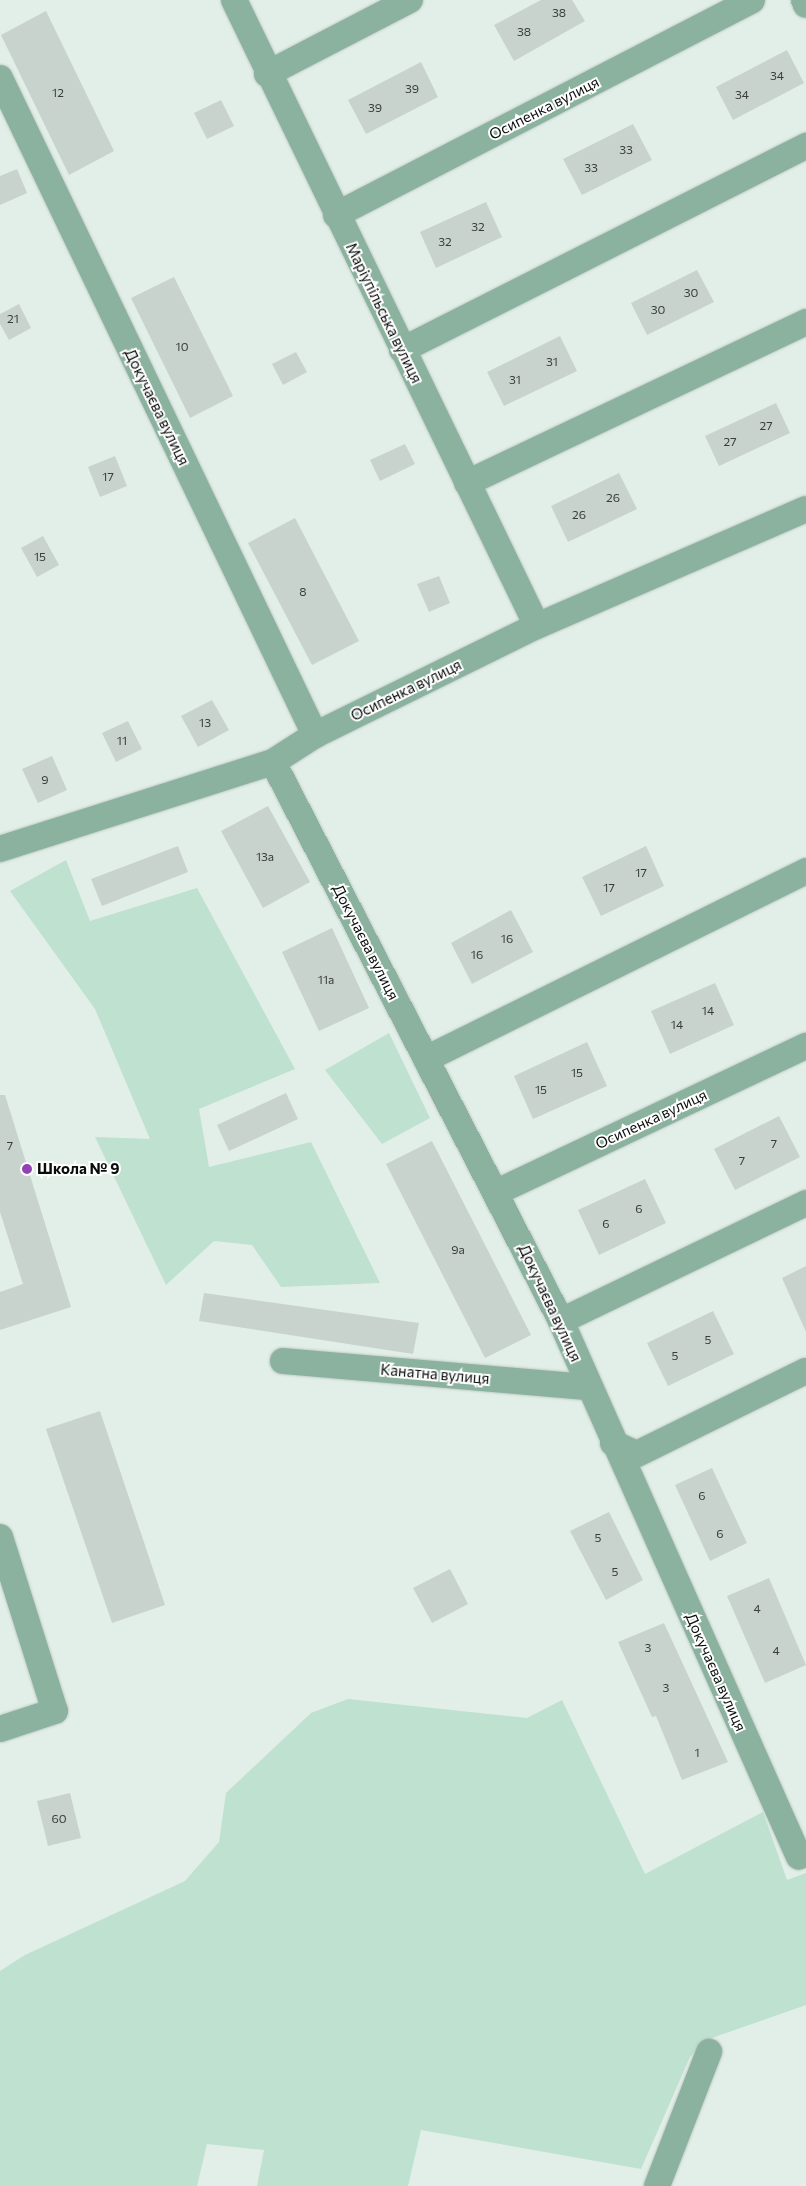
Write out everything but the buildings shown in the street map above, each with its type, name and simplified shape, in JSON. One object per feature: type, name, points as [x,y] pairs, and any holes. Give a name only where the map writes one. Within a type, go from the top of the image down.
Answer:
[{"type":"street","name":"Маріупільська вулиця","points":[[234,0],[267,74],[537,626]]},
{"type":"street","points":[[267,74],[410,0]]},
{"type":"street","name":"Осипенка вулиця","points":[[336,215],[752,0]]},
{"type":"street","points":[[804,0],[806,5]]},
{"type":"street","name":"Докучаєва вулиця","points":[[0,78],[315,735]]},
{"type":"street","points":[[402,350],[806,146]]},
{"type":"street","points":[[467,483],[806,322]]},
{"type":"street","name":"Осипенка вулиця","points":[[0,849],[273,762],[315,735],[537,626],[806,509]]},
{"type":"street","name":"Докучаєва вулиця","points":[[273,762],[426,1059],[497,1192],[561,1321],[588,1387],[799,1857]]},
{"type":"street","points":[[426,1059],[806,871]]},
{"type":"street","name":"Осипенка вулиця","points":[[497,1192],[806,1046]]},
{"type":"street","points":[[561,1321],[806,1203]]},
{"type":"street","name":"Канатна вулиця","points":[[282,1361],[588,1387]]},
{"type":"street","points":[[613,1443],[637,1454],[806,1371]]},
{"type":"street","points":[[0,1537],[54,1711],[0,1729]]},
{"type":"street","points":[[658,2186],[709,2052]]},
{"type":"green space","points":[[66,860],[90,921],[197,888],[295,1069],[199,1109],[209,1167],[311,1142],[380,1283],[281,1287],[252,1245],[214,1241],[166,1285],[95,1137],[150,1139],[95,1009],[10,891]]},
{"type":"green space","points":[[389,1033],[430,1118],[382,1144],[325,1070]]},
{"type":"green space","points":[[348,1699],[527,1718],[562,1700],[645,1874],[763,1812],[787,1880],[806,1873],[806,2005],[706,2040],[690,2057],[641,2169],[421,2130],[408,2186],[257,2186],[264,2150],[207,2144],[197,2186],[0,2186],[0,1971],[25,1955],[185,1881],[219,1842],[226,1793],[311,1713]]},
{"type":"place","name":"Школа № 9","points":[[27,1169]]}]
